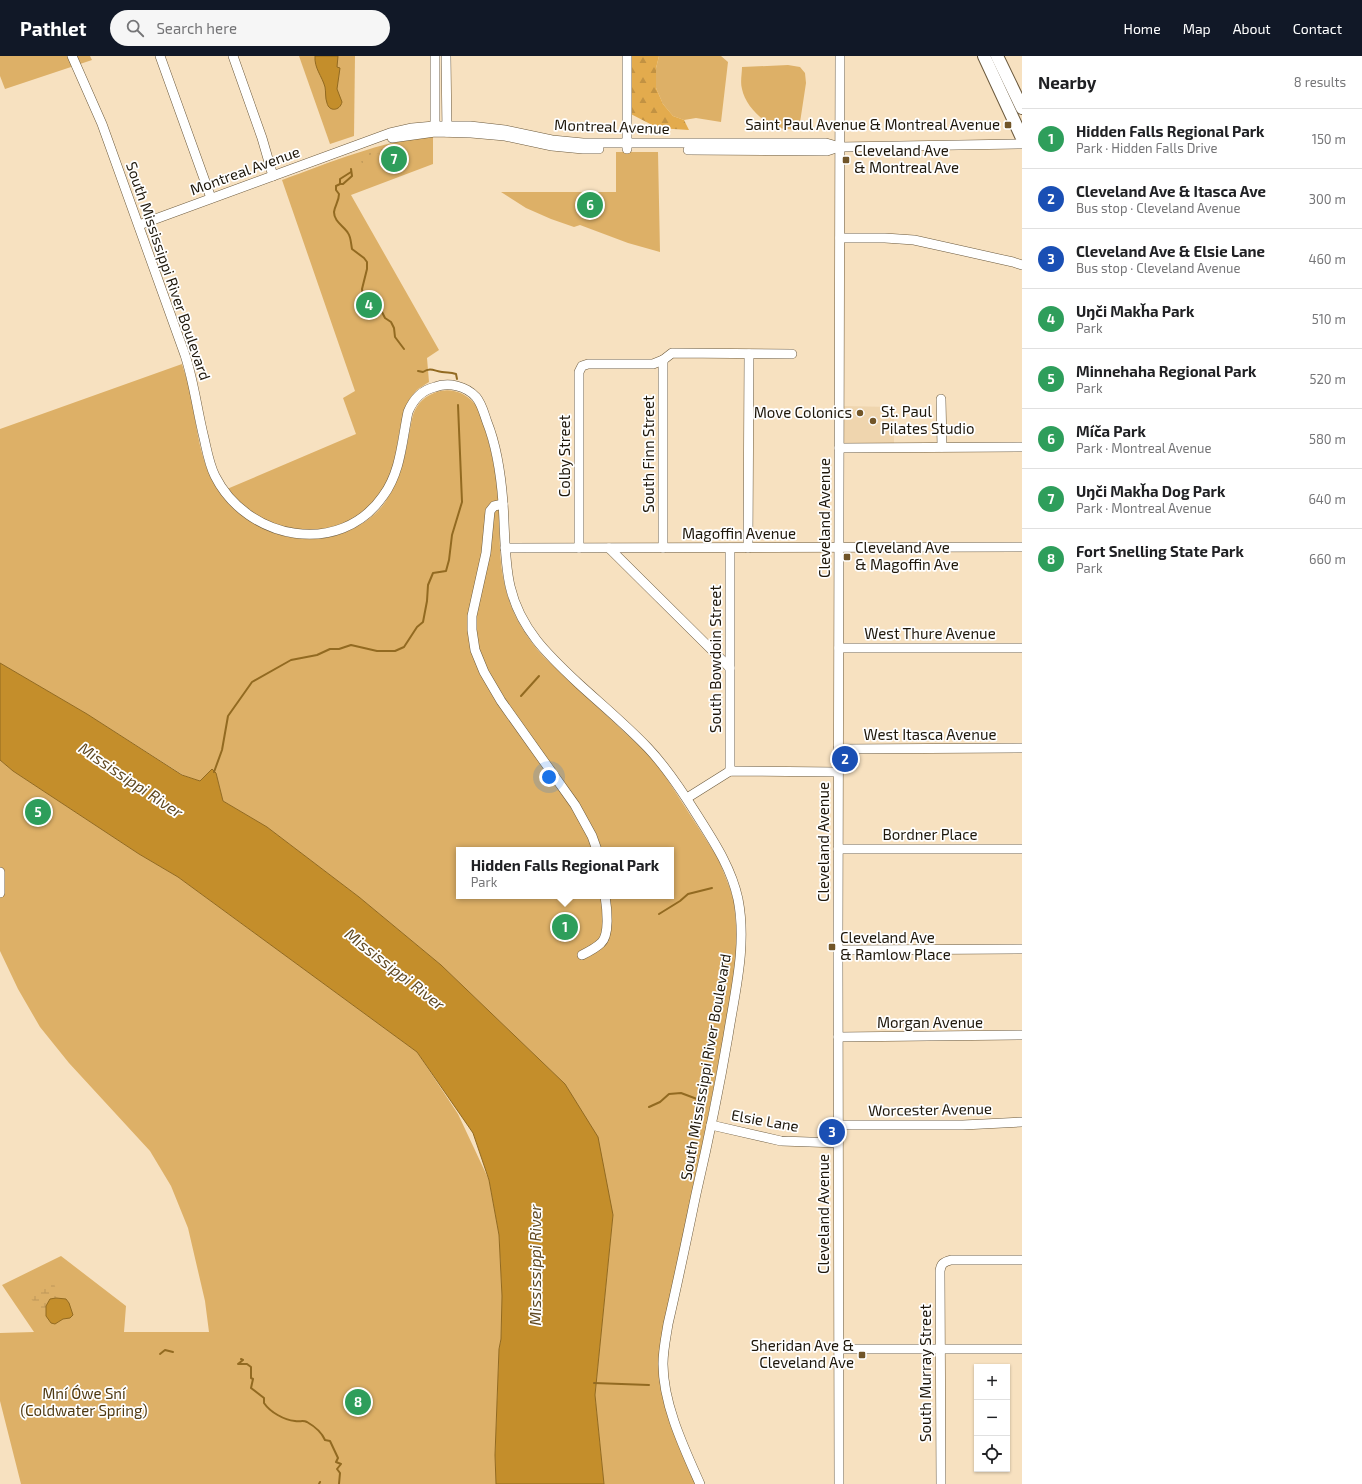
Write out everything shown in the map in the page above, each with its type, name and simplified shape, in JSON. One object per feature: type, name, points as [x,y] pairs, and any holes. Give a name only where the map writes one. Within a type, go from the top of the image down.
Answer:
[{"type":"main road","points":[[984,56],[1022,138]]},
{"type":"main road","points":[[997,56],[1022,108]]},
{"type":"street","name":"South Mississippi River Boulevard","points":[[72,56],[102,124],[191,373],[201,426],[211,466],[215,476],[229,496],[249,515],[282,531],[295,534],[318,535],[335,531],[362,518],[380,501],[391,483],[397,468],[408,412],[415,400],[426,390],[441,386],[450,385],[464,388],[472,393],[480,402],[489,427],[496,457],[501,481],[505,548],[509,584],[513,599],[524,622],[537,643],[551,658],[647,747],[671,774],[719,850],[728,867],[738,899],[741,919],[741,955],[711,1125],[664,1346],[663,1365],[665,1388],[671,1410],[700,1484]]},
{"type":"street","points":[[160,56],[212,198]]},
{"type":"street","points":[[233,56],[262,138],[273,176]]},
{"type":"street","points":[[434,129],[435,56]]},
{"type":"street","points":[[446,56],[447,129]]},
{"type":"street","points":[[626,56],[628,146]]},
{"type":"street","name":"Cleveland Avenue","points":[[838,1484],[840,56]]},
{"type":"street","name":"Montreal Avenue","points":[[139,225],[390,133],[412,128],[447,129],[470,126],[505,130],[552,140],[628,146],[826,143],[840,146],[1022,144]]},
{"type":"street","points":[[840,238],[885,238],[914,240],[1022,265]]},
{"type":"street","points":[[663,360],[672,354],[792,354]]},
{"type":"street","points":[[748,548],[749,354]]},
{"type":"street","name":"Colby Street","points":[[578,548],[579,372],[582,366],[588,364],[653,364],[663,360]]},
{"type":"street","name":"South Finn Street","points":[[663,360],[663,548]]},
{"type":"street","points":[[941,399],[942,447]]},
{"type":"street","points":[[839,448],[1022,447]]},
{"type":"street","points":[[503,504],[494,506],[490,511],[486,552],[472,616],[472,630],[475,650],[484,672],[501,701],[575,805],[592,836],[596,847]]},
{"type":"street","name":"Magoffin Avenue","points":[[505,548],[1022,547]]},
{"type":"street","points":[[609,548],[730,668]]},
{"type":"street","name":"South Bowdoin Street","points":[[730,548],[730,772]]},
{"type":"street","name":"West Thure Avenue","points":[[839,648],[1022,648]]},
{"type":"street","name":"West Itasca Avenue","points":[[838,749],[1022,748]]},
{"type":"street","points":[[687,798],[730,772],[838,772]]},
{"type":"street","name":"Bordner Place","points":[[838,849],[1022,849]]},
{"type":"street","points":[[0,872],[0,893]]},
{"type":"street","points":[[582,956],[600,944],[604,939],[606,932],[607,907],[606,899]]},
{"type":"street","points":[[838,950],[1022,949]]},
{"type":"street","name":"Morgan Avenue","points":[[838,1037],[1022,1035]]},
{"type":"street","name":"Worcester Avenue","points":[[838,1125],[964,1125],[1022,1122]]},
{"type":"street","name":"Elsie Lane","points":[[711,1125],[781,1141],[802,1143],[838,1143]]},
{"type":"street","name":"South Murray Street","points":[[941,1484],[941,1267],[943,1263],[951,1260],[1022,1260]]},
{"type":"street","points":[[838,1349],[1022,1349]]},
{"type":"shaded area","points":[[839,406],[894,407],[894,449],[839,449]]},
{"type":"green space","points":[[0,56],[90,56],[92,60],[5,89],[0,76]]},
{"type":"green space","points":[[299,56],[355,56],[354,136],[330,144]]},
{"type":"green space","points":[[625,56],[659,56],[656,68],[656,88],[663,104],[673,116],[684,120],[689,130],[658,128],[625,111]]},
{"type":"green space","points":[[659,56],[721,56],[728,62],[721,122],[696,118],[684,120],[673,116],[663,104],[656,88],[656,68]]},
{"type":"green space","points":[[788,65],[800,67],[805,73],[806,83],[799,129],[780,128],[771,125],[760,117],[750,107],[741,86],[742,67]]},
{"type":"green space","points":[[433,136],[433,164],[351,195],[439,350],[427,358],[429,382],[416,391],[410,398],[406,407],[400,427],[392,472],[384,487],[367,509],[353,519],[339,525],[317,530],[296,529],[284,527],[263,519],[245,506],[227,489],[356,434],[343,398],[355,391],[282,180],[375,147],[394,142]]},
{"type":"green space","points":[[385,148],[386,152],[372,154],[365,157],[365,165],[363,166],[359,156]]},
{"type":"green space","points":[[616,152],[658,152],[660,252],[628,243],[580,225],[574,227],[551,219],[526,208],[501,192],[616,192]]},
{"type":"green space","points":[[182,364],[189,387],[199,442],[207,470],[221,494],[234,508],[249,520],[265,529],[283,536],[301,539],[320,539],[338,535],[360,525],[381,508],[393,489],[401,470],[413,414],[417,406],[423,400],[434,393],[446,390],[458,392],[473,402],[482,419],[493,462],[497,483],[500,550],[503,577],[515,615],[531,641],[544,657],[649,755],[660,768],[718,858],[734,902],[737,937],[734,986],[682,1247],[661,1377],[699,1484],[604,1484],[595,1395],[613,1215],[575,1101],[565,1084],[441,965],[359,897],[267,827],[223,801],[216,773],[212,769],[200,781],[183,775],[87,714],[0,663],[0,429]]},
{"type":"green space","name":"Mní Ówe Sní (Coldwater Spring)","points":[[0,760],[13,771],[139,854],[178,877],[417,1052],[458,1114],[489,1180],[499,1235],[502,1296],[495,1455],[496,1484],[21,1484],[0,1401],[0,1333],[34,1332],[2,1285],[61,1256],[126,1306],[124,1332],[209,1332],[205,1301],[188,1228],[171,1186],[150,1151],[69,1063],[40,1027],[18,989],[0,951]]},
{"type":"green space","points":[[49,1281],[52,1281],[57,1290],[66,1299],[56,1298],[46,1306],[46,1316],[30,1297]]},
{"type":"water","points":[[315,56],[338,56],[337,67],[340,68],[337,89],[342,102],[337,109],[332,109],[328,106],[324,83],[317,68]]},
{"type":"water","name":"Mississippi River","points":[[0,663],[87,714],[182,775],[200,781],[212,769],[216,773],[223,801],[267,827],[359,897],[441,965],[565,1084],[598,1137],[613,1215],[595,1395],[604,1484],[496,1484],[495,1455],[502,1296],[499,1235],[489,1180],[473,1133],[417,1052],[178,877],[139,854],[13,771],[0,760]]},
{"type":"water","points":[[50,1299],[66,1299],[73,1315],[70,1318],[63,1319],[55,1324],[51,1323],[46,1316],[46,1306]]},
{"type":"waterway","points":[[351,169],[352,176],[343,184],[336,186],[336,190],[339,194],[334,215],[349,235],[352,249],[367,262],[367,269],[362,289],[363,296],[368,302],[377,305],[385,318],[391,322],[394,328],[395,337],[404,349]]},
{"type":"waterway","points":[[340,183],[340,179],[351,172]]},
{"type":"waterway","points":[[418,371],[423,372],[430,370],[452,373],[456,374],[457,379]]},
{"type":"waterway","points":[[214,772],[222,750],[228,716],[252,682],[291,660],[317,655],[330,649],[339,649],[351,645],[377,651],[395,651],[404,647],[417,627],[423,622],[428,585],[433,573],[446,571],[452,535],[462,502],[458,405]]},
{"type":"waterway","points":[[521,696],[539,676]]},
{"type":"waterway","points":[[659,914],[680,901],[688,894],[712,888]]},
{"type":"waterway","points":[[649,1107],[660,1102],[669,1094],[681,1093],[697,1099],[704,1104]]},
{"type":"waterway","points":[[160,1354],[165,1350],[173,1352]]},
{"type":"waterway","points":[[241,1359],[243,1360],[238,1364],[247,1364],[251,1367],[251,1378],[253,1379],[251,1388],[264,1398],[264,1403],[270,1409],[286,1419],[307,1422],[318,1430],[325,1440],[330,1441],[338,1458],[336,1462],[341,1464],[337,1469],[340,1473],[339,1484]]},
{"type":"waterway","points":[[594,1383],[649,1385]]},
{"type":"place","name":"Saint Paul Avenue & Montreal Avenue","points":[[1008,125]]},
{"type":"place","name":"Uŋči Makȟa Dog Park","points":[[394,159]]},
{"type":"place","name":"Cleveland Ave & Montreal Ave","points":[[846,160]]},
{"type":"place","name":"Míča Park","points":[[590,205]]},
{"type":"place","name":"Uŋči Makȟa Park","points":[[369,305]]},
{"type":"place","name":"Move Colonics","points":[[860,413]]},
{"type":"place","name":"St. Paul Pilates Studio","points":[[873,421]]},
{"type":"place","name":"Cleveland Ave & Magoffin Ave","points":[[847,557]]},
{"type":"place","name":"Cleveland Ave & Itasca Ave","points":[[845,759]]},
{"type":"place","name":"Minnehaha Regional Park","points":[[38,812]]},
{"type":"place","name":"Hidden Falls Regional Park","points":[[565,927]]},
{"type":"place","name":"Cleveland Ave & Ramlow Place","points":[[832,947]]},
{"type":"place","name":"Cleveland Ave & Elsie Lane","points":[[832,1132]]},
{"type":"place","name":"Sheridan Ave & Cleveland Ave","points":[[862,1355]]},
{"type":"place","name":"Fort Snelling State Park","points":[[358,1402]]}]
